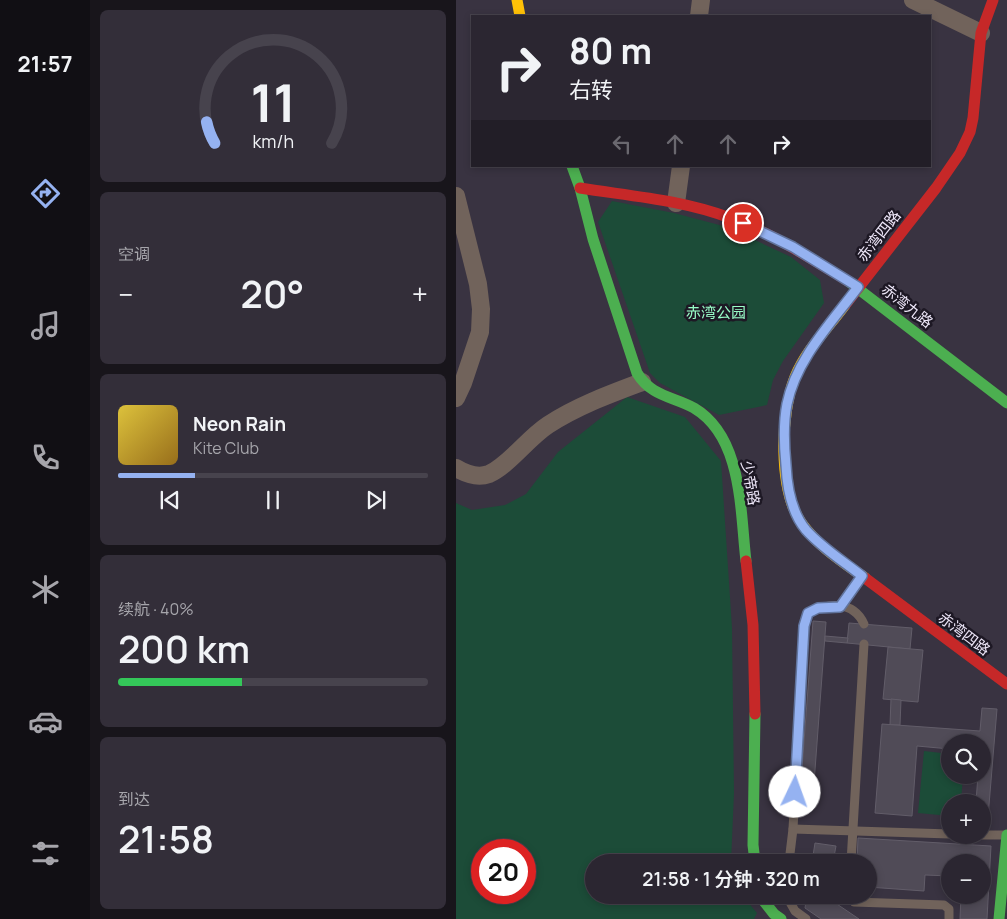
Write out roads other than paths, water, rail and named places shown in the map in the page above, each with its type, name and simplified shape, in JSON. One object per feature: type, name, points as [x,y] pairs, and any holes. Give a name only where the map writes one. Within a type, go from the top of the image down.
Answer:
[{"type":"street","points":[[517,0],[520,15]]},
{"type":"street","points":[[699,15],[701,0]]},
{"type":"street","points":[[913,0],[981,33]]},
{"type":"street","name":"赤湾四路","points":[[993,0],[981,33],[970,132],[960,153],[936,188],[811,350],[796,377],[787,403],[784,446],[789,490],[797,516],[814,538],[1007,684]]},
{"type":"street","points":[[456,468],[476,476],[488,475],[499,468],[546,426],[571,411],[642,382],[637,373],[593,239],[580,188],[572,167]]},
{"type":"street","points":[[676,203],[681,167]]},
{"type":"street","name":"赤湾九路","points":[[580,188],[676,203],[729,217],[758,229],[793,247],[858,287],[1007,403]]},
{"type":"street","points":[[456,196],[478,284],[482,309],[480,332],[456,398]]},
{"type":"street","name":"少帝路","points":[[642,382],[652,391],[687,404],[703,414],[720,434],[731,460],[740,505],[754,636],[754,854]]},
{"type":"street","points":[[999,919],[1007,835]]},
{"type":"street","points":[[766,904],[781,919]]},
{"type":"lane","points":[[840,607],[862,576]]},
{"type":"lane","points":[[790,854],[804,626],[808,613],[818,608],[851,608],[860,615],[864,624]]},
{"type":"lane","points":[[852,854],[864,644]]},
{"type":"lane","points":[[793,829],[941,834]]},
{"type":"lane","points":[[991,834],[1007,835]]},
{"type":"lane","points":[[877,903],[944,905],[949,909],[949,919]]},
{"type":"lane","points":[[791,904],[795,912],[806,919]]},
{"type":"park label","name":"赤湾公园","points":[[716,313]]}]
